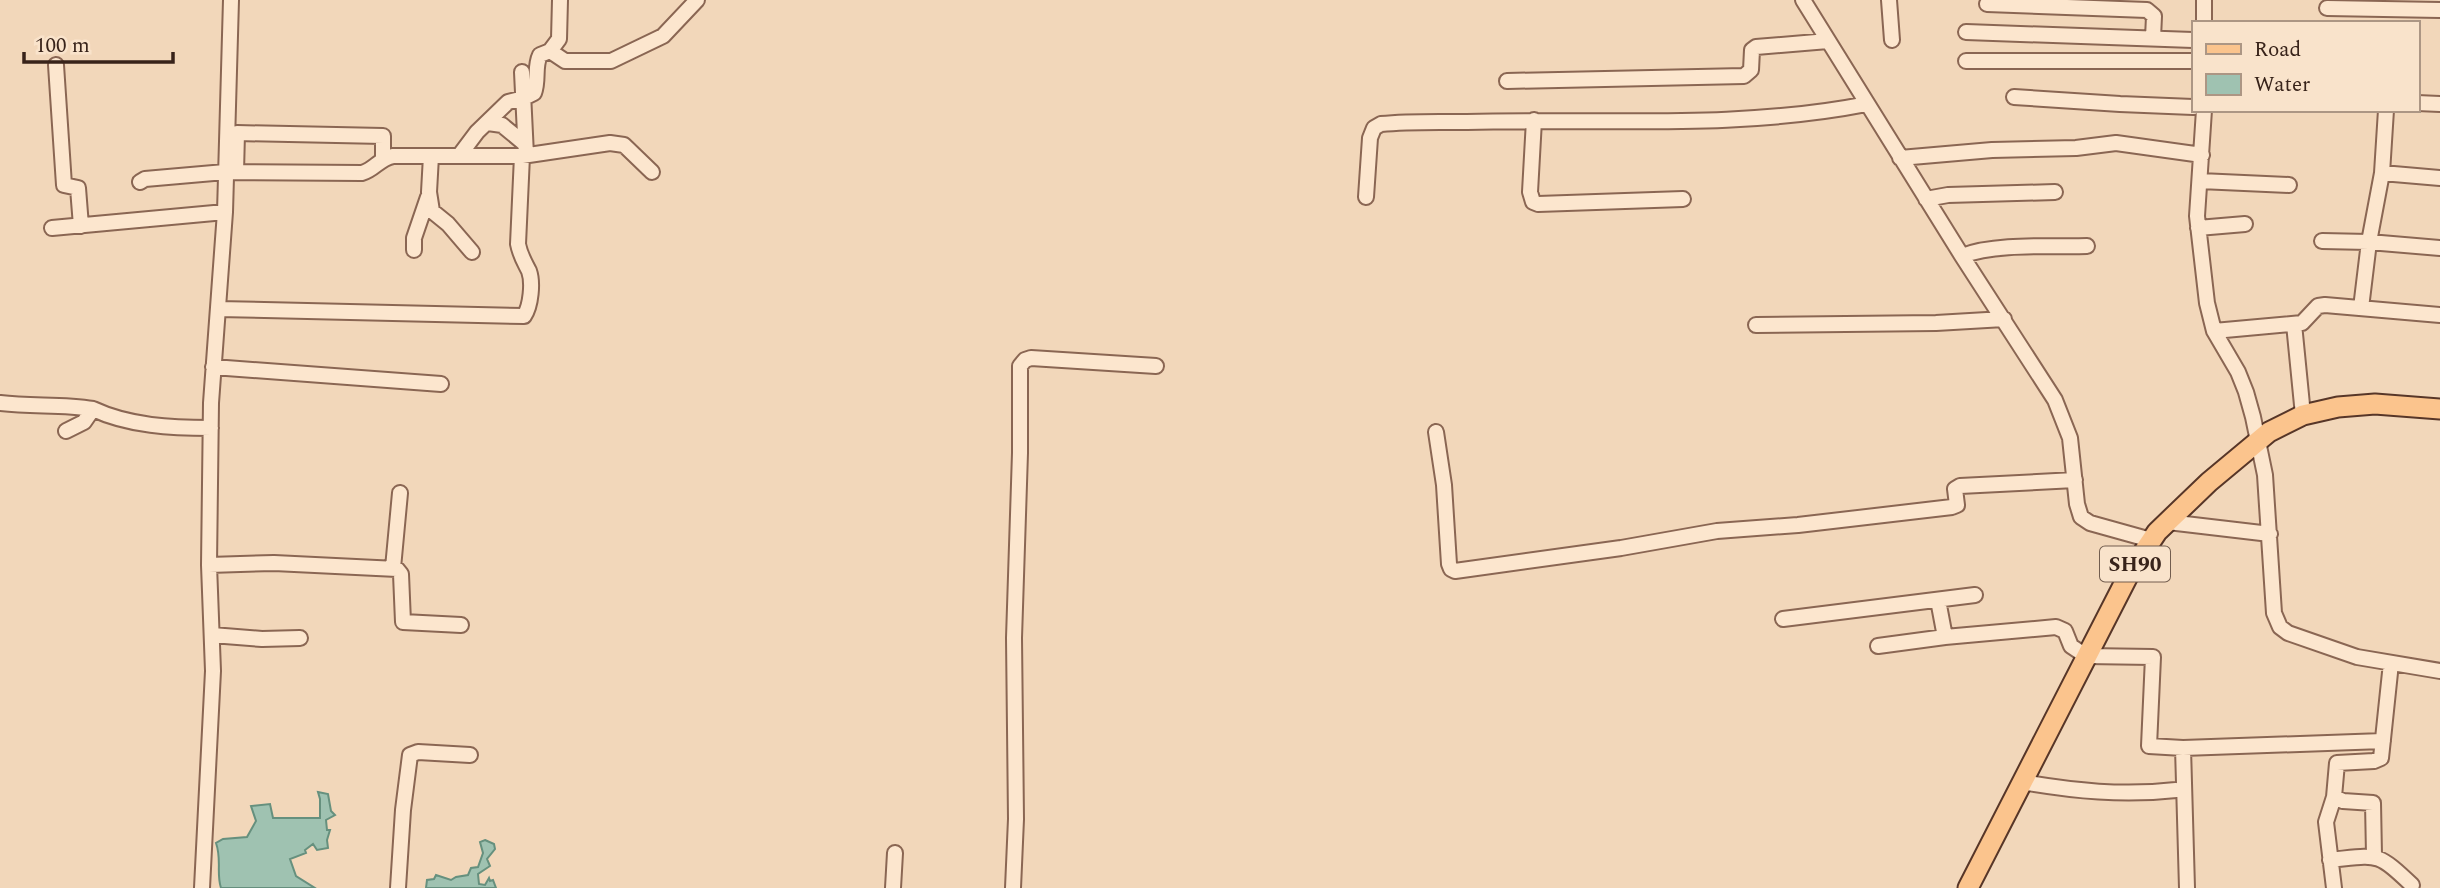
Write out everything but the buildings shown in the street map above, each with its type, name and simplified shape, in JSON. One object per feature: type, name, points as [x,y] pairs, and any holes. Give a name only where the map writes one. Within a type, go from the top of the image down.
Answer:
[{"type":"main road","name":"SH90","points":[[1968,888],[2129,574],[2151,540],[2168,522],[2209,482],[2269,432],[2303,415],[2337,407],[2375,404],[2440,409]]},
{"type":"street","points":[[230,172],[232,0]]},
{"type":"street","points":[[459,156],[477,132],[508,102],[534,93],[538,83],[537,62],[540,55],[550,51],[559,39],[560,0]]},
{"type":"street","points":[[550,51],[565,61],[611,61],[663,36],[697,0]]},
{"type":"street","points":[[1803,0],[1962,256],[2047,385],[2070,438],[2078,511],[2084,520],[2151,540]]},
{"type":"street","points":[[1889,0],[1892,40]]},
{"type":"street","points":[[2204,0],[2204,21]]},
{"type":"street","points":[[1987,4],[2147,10],[2154,16],[2153,38]]},
{"type":"street","points":[[2327,10],[2440,10]]},
{"type":"street","points":[[1966,32],[2192,40]]},
{"type":"street","points":[[1507,81],[1744,76],[1751,70],[1752,52],[1756,47],[1828,41]]},
{"type":"street","points":[[1966,61],[2192,61]]},
{"type":"street","points":[[56,65],[64,185],[78,188],[81,226]]},
{"type":"street","points":[[218,309],[524,316],[528,310],[531,278],[521,256],[519,244],[524,152],[522,72]]},
{"type":"street","points":[[2014,96],[2192,107]]},
{"type":"street","points":[[2419,103],[2440,104]]},
{"type":"street","points":[[1366,197],[1371,131],[1377,126],[1534,120],[1754,118],[1824,113],[1867,104]]},
{"type":"street","points":[[2204,112],[2197,228],[2207,303],[2214,331],[2238,372],[2246,392],[2259,441],[2265,475],[2274,613],[2280,627],[2288,633],[2357,657],[2440,671]]},
{"type":"street","points":[[2361,308],[2382,173],[2386,112]]},
{"type":"street","points":[[1534,120],[1530,192],[1533,202],[1683,199]]},
{"type":"street","points":[[488,123],[502,125],[524,152]]},
{"type":"street","points":[[202,888],[214,671],[209,565],[213,367],[225,212],[237,133],[383,136],[383,159]]},
{"type":"street","points":[[1900,158],[1992,150],[2076,148],[2116,143],[2202,155]]},
{"type":"street","points":[[140,182],[145,179],[230,172],[362,173],[370,171],[383,159],[393,156],[459,156],[617,144],[624,145],[652,172]]},
{"type":"street","points":[[414,250],[414,238],[429,192],[432,156]]},
{"type":"street","points":[[2382,173],[2440,178]]},
{"type":"street","points":[[2200,181],[2289,185]]},
{"type":"street","points":[[429,192],[432,211],[448,224],[472,252]]},
{"type":"street","points":[[1926,199],[1948,195],[2055,192]]},
{"type":"street","points":[[52,228],[225,212]]},
{"type":"street","points":[[2197,228],[2245,224]]},
{"type":"street","points":[[2322,241],[2440,248]]},
{"type":"street","points":[[1962,256],[1990,250],[2087,246]]},
{"type":"street","points":[[2214,331],[2305,322],[2320,305],[2440,315]]},
{"type":"street","points":[[1756,324],[1936,323],[2011,331]]},
{"type":"street","points":[[2294,324],[2303,415]]},
{"type":"street","points":[[1013,888],[1016,832],[1014,638],[1020,366],[1031,358],[1156,366]]},
{"type":"street","points":[[213,367],[441,384]]},
{"type":"street","points":[[0,403],[31,407],[71,406],[93,410],[112,418],[156,426],[211,428]]},
{"type":"street","points":[[66,431],[84,422],[93,410]]},
{"type":"street","points":[[1436,432],[1444,485],[1449,564],[1455,571],[1621,548],[1717,531],[1798,525],[1952,507],[1956,505],[1955,489],[1959,486],[2075,480]]},
{"type":"street","points":[[393,568],[400,493]]},
{"type":"street","points":[[2168,522],[2270,534]]},
{"type":"street","points":[[209,565],[274,563],[393,568],[401,574],[403,622],[461,625]]},
{"type":"street","points":[[1783,619],[1975,595]]},
{"type":"street","points":[[1938,600],[1945,637]]},
{"type":"street","points":[[1878,646],[2056,627],[2065,631],[2073,649],[2086,656],[2153,657],[2148,746],[2183,748],[2383,741]]},
{"type":"street","points":[[212,635],[300,638]]},
{"type":"street","points":[[2334,888],[2326,822],[2334,797],[2337,763],[2379,759],[2391,663]]},
{"type":"street","points":[[2183,748],[2187,888]]},
{"type":"street","points":[[398,888],[409,757],[418,752],[470,755]]},
{"type":"street","points":[[2022,782],[2073,791],[2105,793],[2176,790]]},
{"type":"street","points":[[2334,797],[2343,801],[2373,803],[2374,855]]},
{"type":"street","points":[[893,888],[895,853]]},
{"type":"street","points":[[2330,860],[2374,855],[2390,864],[2412,885]]},
{"type":"water","points":[[318,792],[328,794],[331,811],[335,815],[326,820],[327,830],[330,830],[328,848],[317,850],[313,844],[305,850],[306,853],[290,859],[296,876],[315,888],[221,888],[216,843],[223,839],[247,837],[256,821],[251,806],[270,804],[273,818],[320,818]]},
{"type":"water","points":[[485,840],[494,844],[495,849],[487,859],[490,866],[478,874],[479,884],[485,885],[489,878],[490,881],[493,880],[496,888],[426,888],[427,880],[434,879],[436,875],[451,880],[468,875],[471,868],[478,867],[483,853],[480,842]]}]
